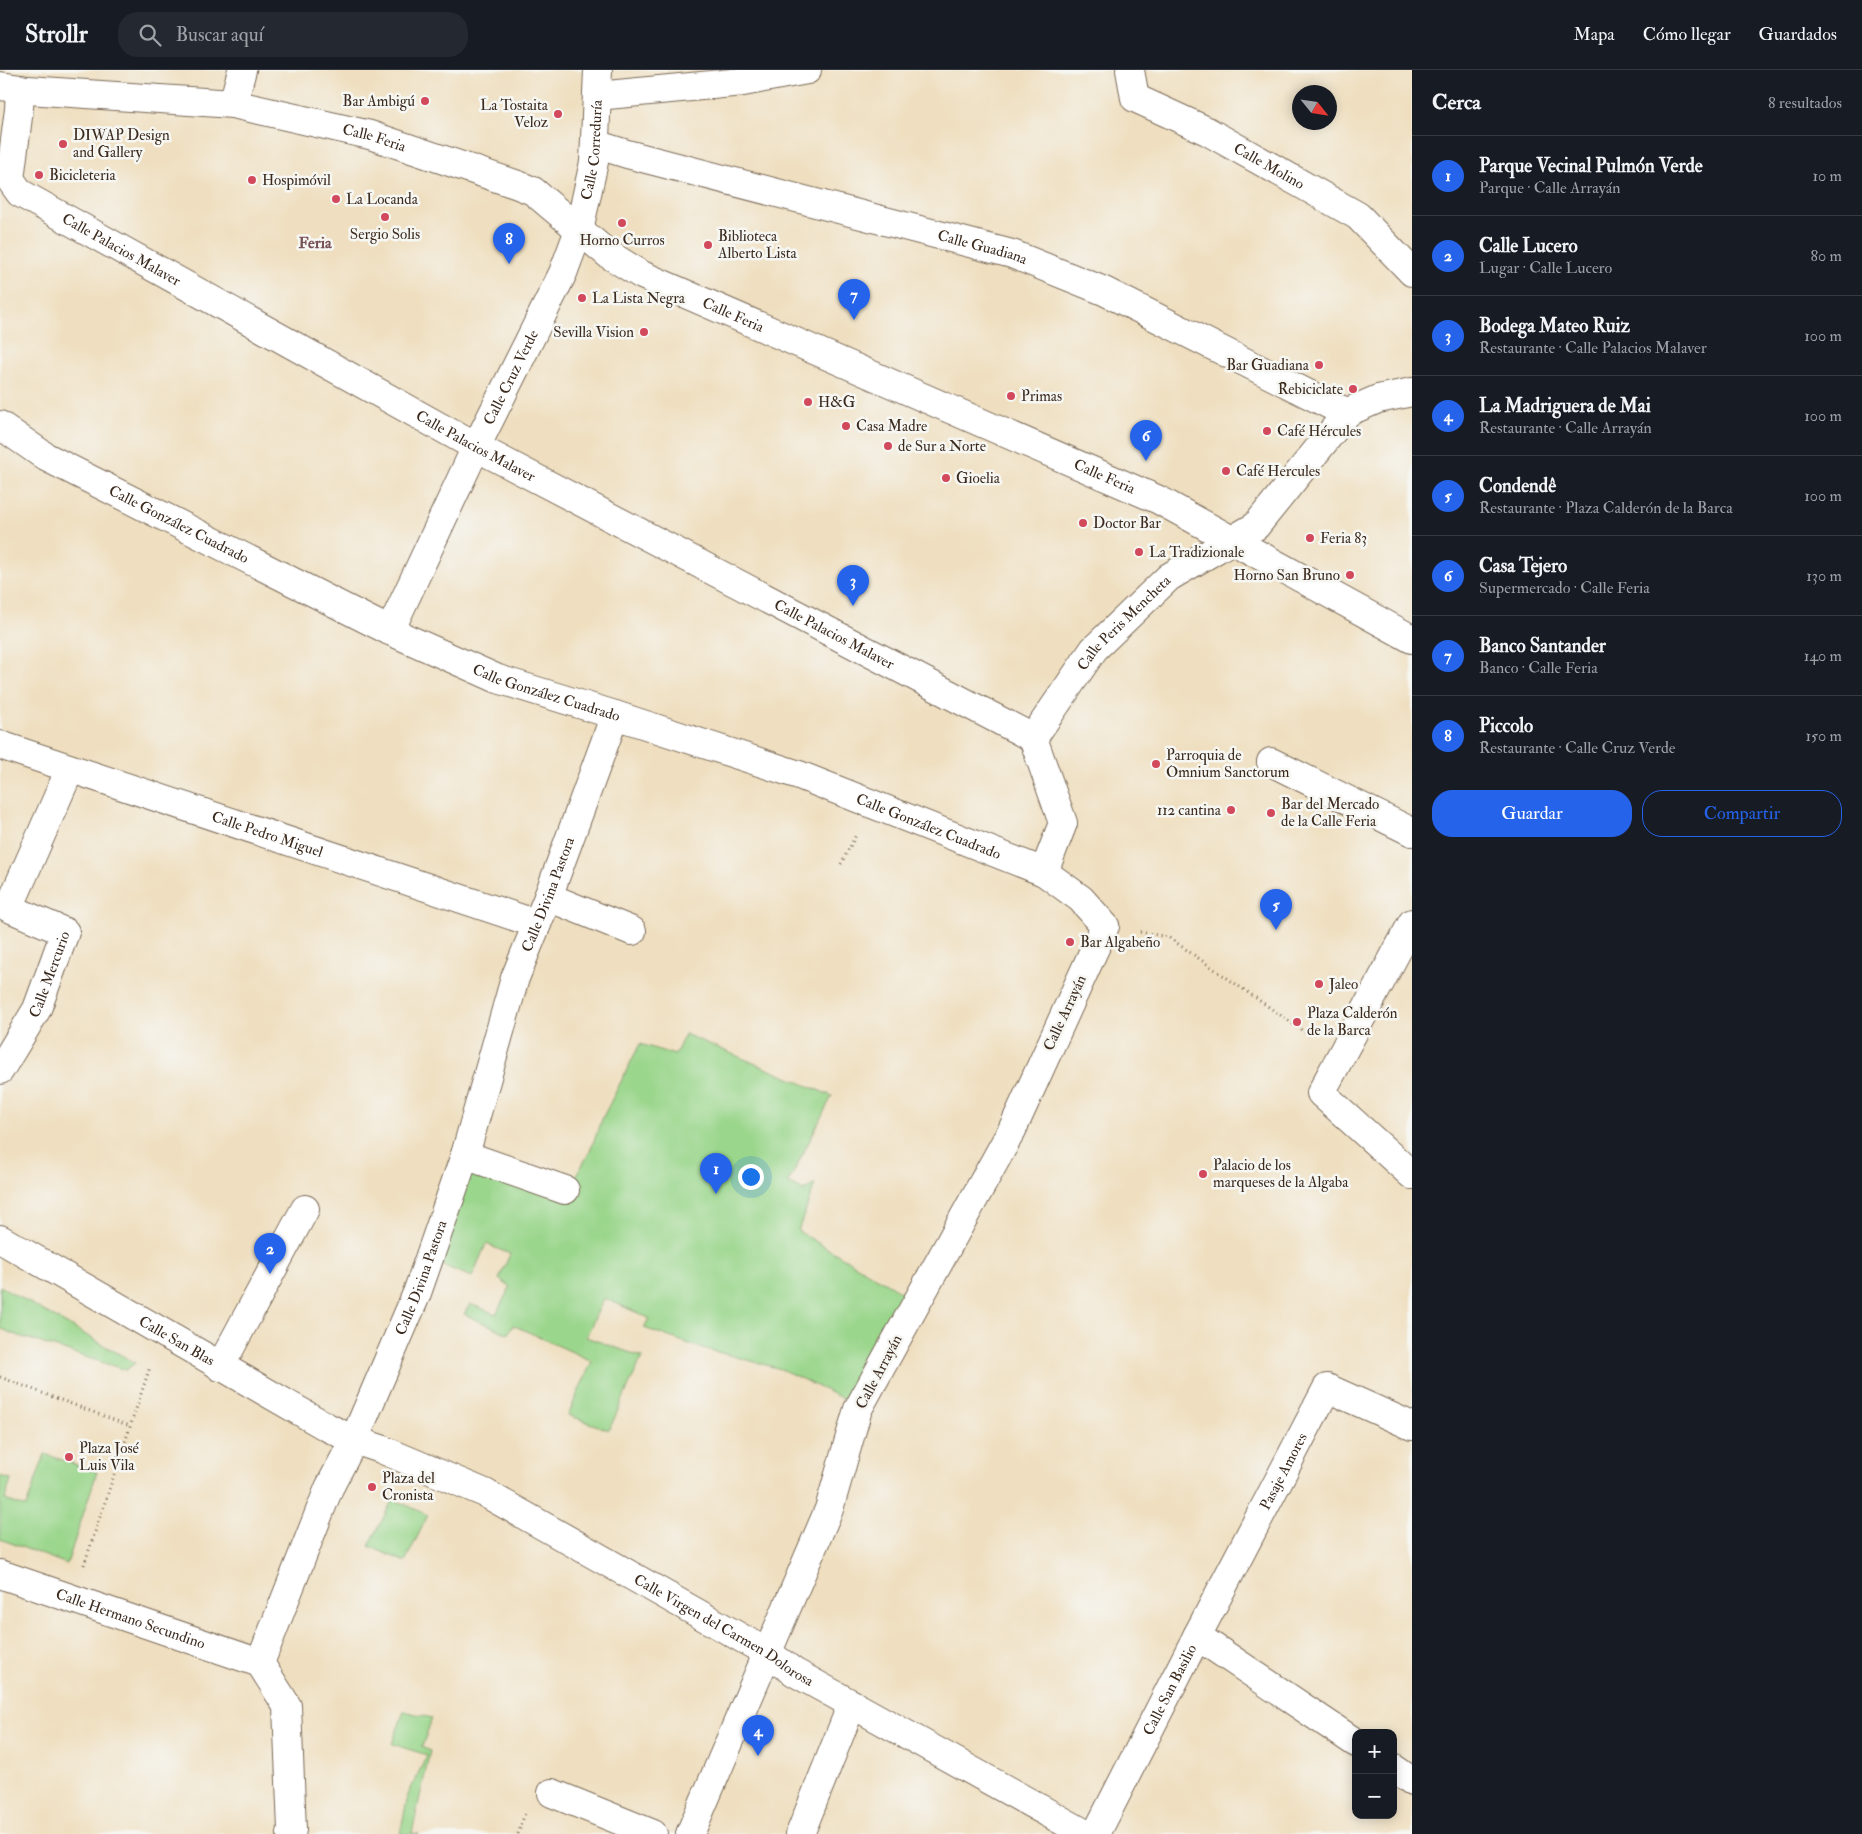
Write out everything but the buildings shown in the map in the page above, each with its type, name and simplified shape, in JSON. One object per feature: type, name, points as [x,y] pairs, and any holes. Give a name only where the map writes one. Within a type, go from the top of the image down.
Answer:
[{"type":"street","points":[[233,104],[242,70]]},
{"type":"street","points":[[598,83],[743,82],[807,70]]},
{"type":"street","name":"Calle Molino","points":[[1130,70],[1135,98],[1207,131],[1358,216],[1412,272]]},
{"type":"street","name":"Calle Correduría","points":[[579,230],[594,162],[598,83]]},
{"type":"street","name":"Calle Feria","points":[[20,84],[233,104],[370,135],[518,185],[533,191],[608,254],[642,274],[1159,500],[1412,639]]},
{"type":"street","name":"Calle Palacios Malaver","points":[[20,84],[19,110],[10,180],[20,193],[476,447],[1033,738]]},
{"type":"street","name":"Calle Guadiana","points":[[596,144],[627,154],[1012,254],[1104,291],[1332,406],[1348,412]]},
{"type":"street","name":"Calle Cruz Verde","points":[[390,631],[476,447],[564,273],[579,230]]},
{"type":"street","name":"Calle Peris Mencheta","points":[[1033,738],[1094,649],[1169,577],[1256,526],[1348,412],[1378,399],[1412,392]]},
{"type":"street","name":"Calle González Cuadrado","points":[[0,425],[46,456],[390,631],[498,679],[615,715],[799,776],[1044,872],[1082,899],[1105,926]]},
{"type":"street","name":"Calle Divina Pastora","points":[[260,1663],[329,1488],[354,1440],[416,1293],[465,1155],[514,978],[548,896],[615,715]]},
{"type":"street","points":[[1033,738],[1063,823],[1044,872]]},
{"type":"street","name":"Calle Pedro Miguel","points":[[0,745],[537,924]]},
{"type":"street","points":[[1271,762],[1412,832]]},
{"type":"street","name":"Calle Mercurio","points":[[0,1070],[37,1009],[65,932],[5,910],[70,769]]},
{"type":"street","points":[[548,896],[632,931]]},
{"type":"street","points":[[1412,923],[1321,1093],[1412,1175]]},
{"type":"street","name":"Calle Arrayán","points":[[690,1834],[829,1509],[858,1409],[1012,1130],[1105,926]]},
{"type":"street","points":[[465,1155],[565,1190]]},
{"type":"street","points":[[220,1367],[305,1209]]},
{"type":"street","name":"Calle San Blas","points":[[0,1239],[220,1367],[327,1427],[354,1440]]},
{"type":"street","name":"Pasaje Amores","points":[[1197,1636],[1327,1388],[1412,1426]]},
{"type":"street","name":"Calle Virgen del Carmen Dolorosa","points":[[354,1440],[381,1449],[485,1493],[768,1653],[794,1672],[1086,1834]]},
{"type":"street","name":"Calle Hermano Secundino","points":[[0,1574],[260,1663]]},
{"type":"street","name":"Calle San Basilio","points":[[1096,1834],[1197,1636],[1352,1740]]},
{"type":"street","points":[[260,1663],[287,1706],[291,1834]]},
{"type":"street","points":[[800,1834],[852,1704]]},
{"type":"street","points":[[1397,1771],[1412,1781]]},
{"type":"street","points":[[552,1794],[653,1834]]},
{"type":"path","points":[[1132,931],[1168,937],[1341,1056]]},
{"type":"path","points":[[72,1598],[162,1333]]},
{"type":"path","points":[[0,1377],[130,1426]]},
{"type":"green space","points":[[685,1034],[832,1096],[788,1183],[804,1191],[815,1184],[798,1231],[908,1296],[850,1402],[781,1369],[695,1346],[644,1328],[649,1318],[604,1298],[586,1337],[642,1357],[609,1430],[568,1415],[592,1361],[513,1325],[508,1334],[464,1314],[470,1304],[496,1314],[510,1287],[499,1279],[510,1254],[486,1244],[472,1277],[439,1264],[471,1164],[572,1184],[590,1151],[603,1117],[640,1044],[675,1055]]},
{"type":"green space","points":[[0,1286],[135,1363],[126,1370],[13,1334],[0,1328]]},
{"type":"green space","points":[[45,1454],[97,1472],[67,1564],[0,1539],[0,1476],[11,1479],[5,1500],[26,1507]]},
{"type":"green space","points":[[393,1499],[428,1515],[405,1562],[369,1546]]},
{"type":"green space","points":[[404,1711],[432,1718],[422,1747],[430,1751],[412,1833],[419,1834],[400,1834],[408,1795],[427,1755],[392,1744]]},
{"type":"place","name":"Bar Ambigú","points":[[425,101]]},
{"type":"place","name":"La Tostaita Veloz","points":[[558,114]]},
{"type":"place","name":"DIWAP Design and Gallery","points":[[63,144]]},
{"type":"place","name":"Bicicleteria","points":[[39,175]]},
{"type":"place","name":"Hospimóvil","points":[[252,180]]},
{"type":"place","name":"La Locanda","points":[[336,199]]},
{"type":"place","name":"Sergio Solis","points":[[385,217]]},
{"type":"place","name":"Horno Curros","points":[[622,223]]},
{"type":"place","name":"Biblioteca Alberto Lista","points":[[708,245]]},
{"type":"place","name":"Piccolo","points":[[509,264]]},
{"type":"place","name":"La Lista Negra","points":[[582,298]]},
{"type":"place","name":"Banco Santander","points":[[854,320]]},
{"type":"place","name":"Sevilla Vision","points":[[644,332]]},
{"type":"place","name":"Bar Guadiana","points":[[1319,365]]},
{"type":"place","name":"Rebiciclate","points":[[1353,389]]},
{"type":"place","name":"Primas","points":[[1011,396]]},
{"type":"place","name":"H&G","points":[[808,402]]},
{"type":"place","name":"Casa Madre","points":[[846,426]]},
{"type":"place","name":"Café Hércules","points":[[1267,431]]},
{"type":"place","name":"de Sur a Norte","points":[[888,446]]},
{"type":"place","name":"Casa Tejero","points":[[1146,461]]},
{"type":"place","name":"Café Hercules","points":[[1226,471]]},
{"type":"place","name":"Gioelia","points":[[946,478]]},
{"type":"place","name":"Doctor Bar","points":[[1083,523]]},
{"type":"place","name":"Feria 83","points":[[1310,538]]},
{"type":"place","name":"La Tradizionale","points":[[1139,552]]},
{"type":"place","name":"Horno San Bruno","points":[[1350,575]]},
{"type":"place","name":"Bodega Mateo Ruiz","points":[[853,606]]},
{"type":"place","name":"Parroquia de Omnium Sanctorum","points":[[1156,764]]},
{"type":"place","name":"112 cantina","points":[[1231,810]]},
{"type":"place","name":"Bar del Mercado de la Calle Feria","points":[[1271,813]]},
{"type":"place","name":"Condendê","points":[[1276,930]]},
{"type":"place","name":"Bar Algabeño","points":[[1070,942]]},
{"type":"place","name":"Jaleo","points":[[1319,984]]},
{"type":"place","name":"Plaza Calderón de la Barca","points":[[1297,1022]]},
{"type":"place","name":"Palacio de los marqueses de la Algaba","points":[[1203,1174]]},
{"type":"place","name":"Parque Vecinal Pulmón Verde","points":[[716,1194]]},
{"type":"place","name":"Calle Lucero","points":[[270,1274]]},
{"type":"place","name":"Plaza José Luis Vila","points":[[69,1457]]},
{"type":"place","name":"Plaza del Cronista","points":[[372,1487]]},
{"type":"place","name":"La Madriguera de Mai","points":[[758,1756]]},
{"type":"district","name":"Feria","points":[[315,243]]}]
